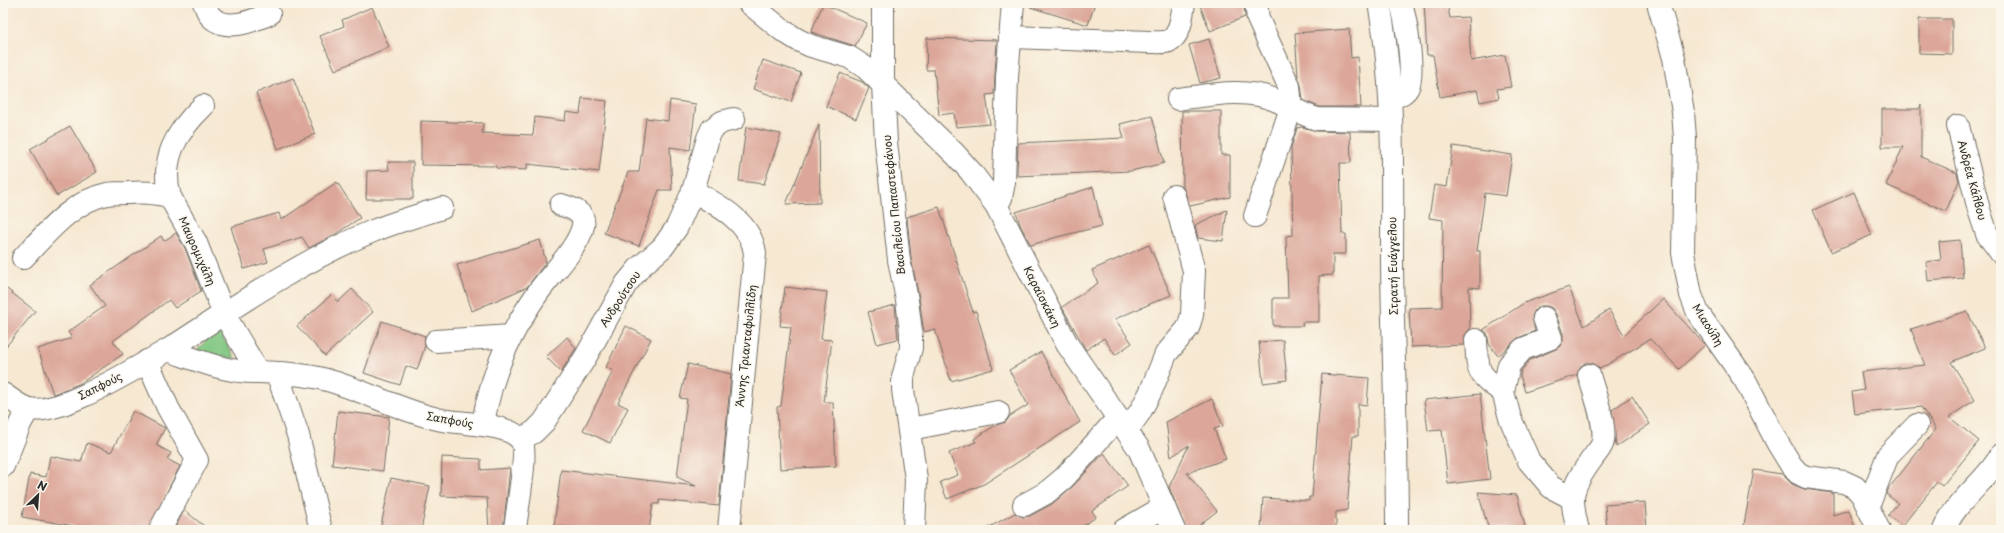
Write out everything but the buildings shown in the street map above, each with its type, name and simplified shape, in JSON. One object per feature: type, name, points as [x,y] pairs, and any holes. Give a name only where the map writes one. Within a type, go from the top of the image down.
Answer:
[{"type":"street","points":[[204,3],[210,16],[226,24],[249,22],[269,14]]},
{"type":"street","points":[[749,3],[782,30],[810,46],[849,57],[866,68],[883,84]]},
{"type":"street","name":"Βασιλείου Παπαστεφάνου","points":[[883,3],[883,84],[886,142],[895,232],[911,332],[911,348],[904,377],[903,390],[910,429],[916,479],[914,530]]},
{"type":"street","points":[[996,205],[1001,198],[1004,182],[1005,124],[1013,3]]},
{"type":"street","points":[[1010,37],[1150,42],[1168,41],[1175,36],[1180,25],[1184,3]]},
{"type":"street","points":[[1255,216],[1291,108],[1289,86],[1258,19],[1256,3]]},
{"type":"street","name":"Στρατή Ευάγγελου","points":[[1379,3],[1384,33],[1391,109],[1394,384],[1398,530]]},
{"type":"street","points":[[1178,100],[1237,93],[1274,99],[1305,116],[1328,120],[1391,109],[1408,88],[1410,80],[1407,35],[1401,3]]},
{"type":"street","name":"Μιαούλη","points":[[1658,3],[1674,58],[1683,112],[1685,138],[1683,253],[1691,295],[1698,313],[1745,380],[1777,442],[1798,473],[1806,477],[1850,484],[1859,490],[1879,530]]},
{"type":"street","name":"Καραϊσκάκη","points":[[883,84],[955,154],[996,205],[1067,344],[1122,424],[1148,467],[1174,530]]},
{"type":"street","name":"Μαυρομιχάλη","points":[[203,106],[186,125],[173,146],[166,170],[166,183],[170,197],[196,243],[224,314],[268,373],[298,435],[321,530]]},
{"type":"street","name":"Ανδρούτσου","points":[[521,440],[534,432],[544,422],[584,358],[633,274],[658,252],[670,238],[693,191],[710,133],[717,124],[734,119]]},
{"type":"street","name":"Ανδρέα Κάλβου","points":[[1958,126],[1979,210],[1987,234],[2001,253]]},
{"type":"street","name":"Άννης Τριανταφυλλίδη","points":[[693,191],[737,220],[750,235],[754,243],[755,253],[729,530]]},
{"type":"street","points":[[23,258],[58,222],[89,200],[107,194],[132,192],[159,193],[170,197]]},
{"type":"street","points":[[1024,505],[1046,493],[1122,424],[1151,391],[1166,354],[1188,328],[1192,315],[1194,271],[1174,196]]},
{"type":"street","name":"Σαπφούς","points":[[168,350],[224,369],[326,380],[428,417],[483,425],[491,383],[511,336],[533,299],[574,245],[581,231],[583,221],[580,213],[561,205]]},
{"type":"street","name":"Σαπφούς","points":[[28,409],[46,410],[65,404],[168,350],[224,314],[304,266],[346,244],[373,231],[442,208]]},
{"type":"street","points":[[1544,318],[1550,338],[1523,349],[1509,365],[1503,392],[1510,418],[1530,461],[1551,487],[1572,498]]},
{"type":"street","points":[[436,341],[511,336]]},
{"type":"street","points":[[1476,340],[1478,369],[1488,381],[1503,392]]},
{"type":"street","points":[[147,361],[168,408],[197,460],[160,530]]},
{"type":"street","points":[[1578,530],[1572,498],[1576,481],[1603,443],[1603,433],[1598,407],[1589,376]]},
{"type":"street","points":[[3,394],[28,409],[20,424],[3,466]]},
{"type":"street","points":[[910,429],[998,412]]},
{"type":"street","points":[[483,425],[511,432],[521,440],[524,447],[524,459],[515,530]]},
{"type":"street","points":[[1868,507],[1888,455],[1917,425]]},
{"type":"street","points":[[1944,530],[1951,516],[1986,477],[2001,455]]},
{"type":"street","points":[[1124,530],[1164,507]]},
{"type":"green space","points":[[215,329],[219,331],[234,356],[234,359],[196,352]]}]
